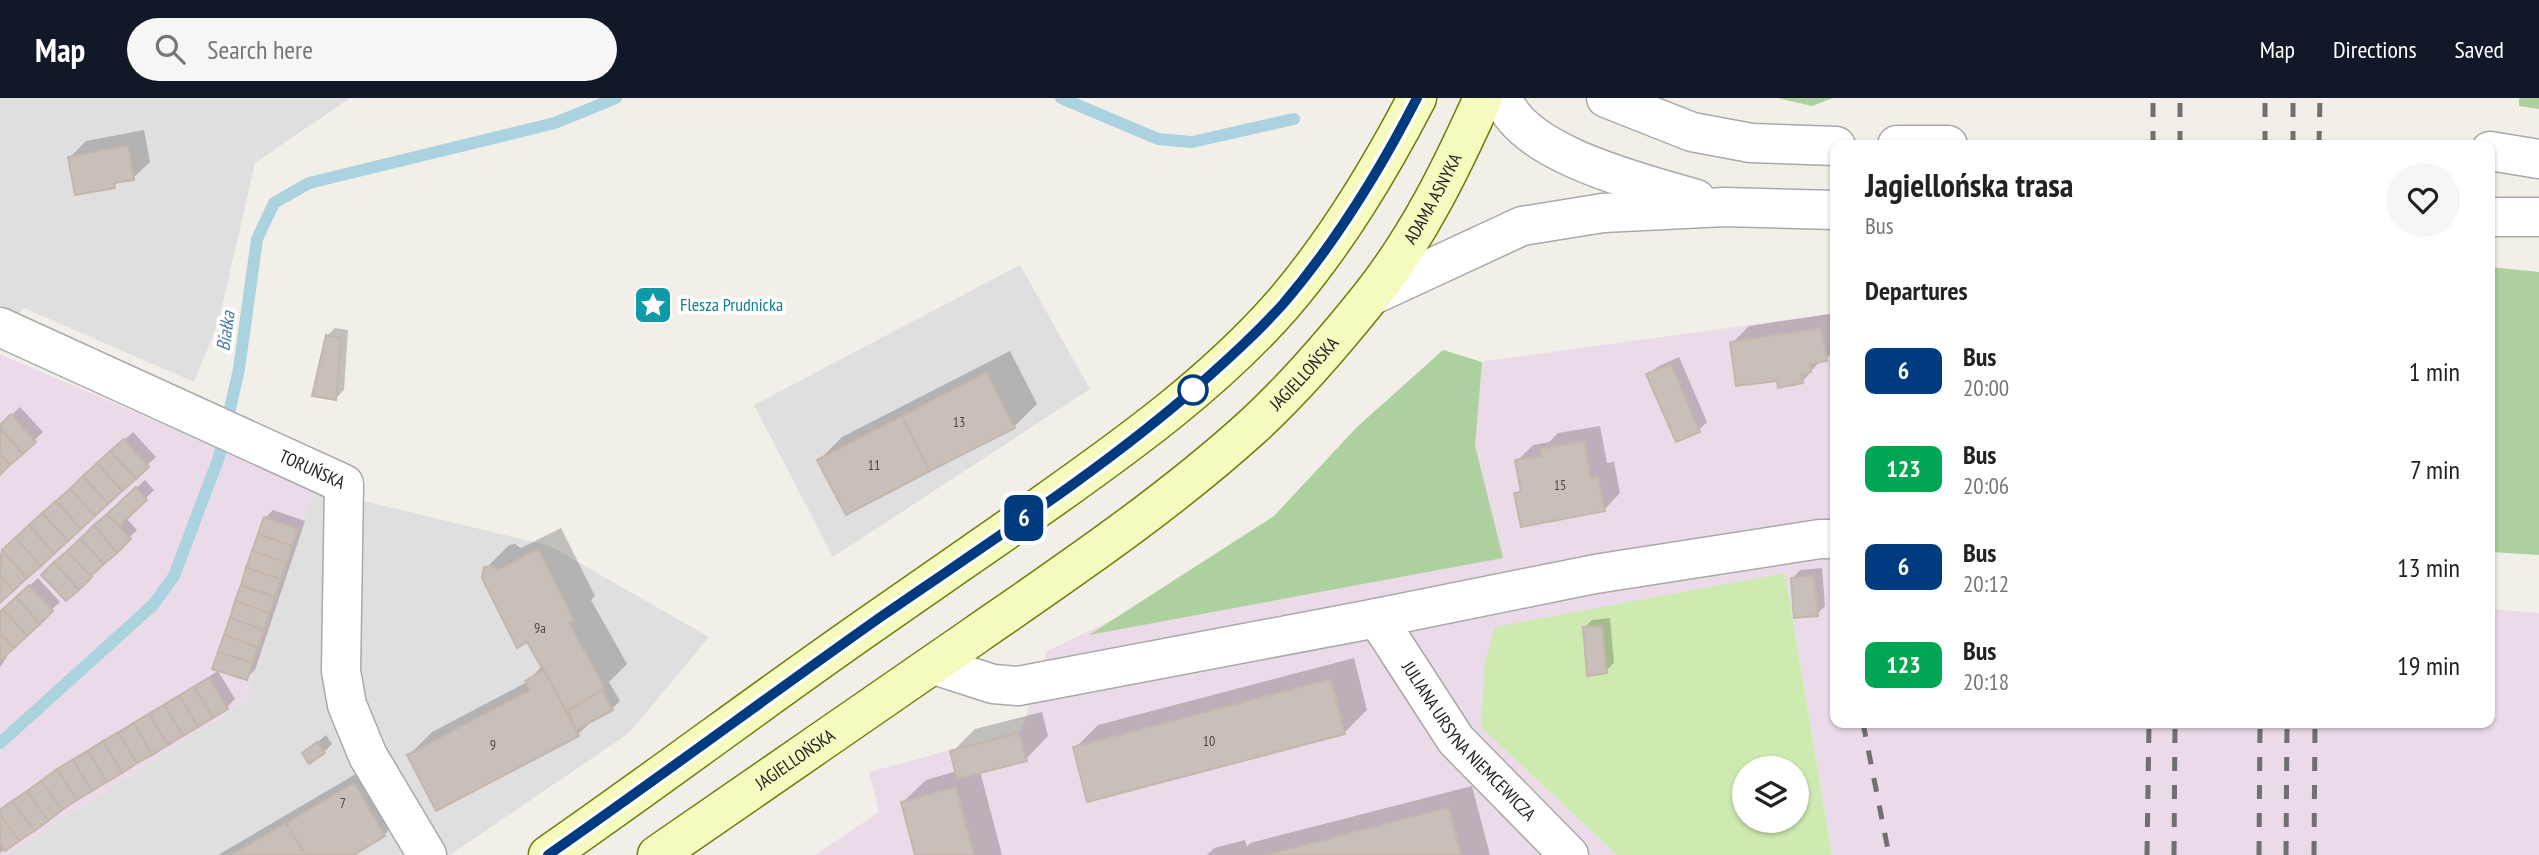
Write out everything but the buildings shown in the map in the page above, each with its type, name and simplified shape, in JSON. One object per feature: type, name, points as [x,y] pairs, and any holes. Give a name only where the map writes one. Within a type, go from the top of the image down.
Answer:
[{"type":"main road","points":[[548,855],[1105,461],[1179,403],[1236,353],[1282,305],[1322,255],[1362,198],[1417,98]]},
{"type":"main road","name":"ADAMA ASNYKA","points":[[1371,296],[1405,248],[1452,167],[1483,98]]},
{"type":"main road","name":"JAGIELLOŃSKA","points":[[657,855],[934,665],[1154,508],[1253,426],[1333,341],[1371,296]]},
{"type":"street","name":"JAGIELLOŃSKA","points":[[1503,98],[1507,112],[1534,137],[1561,152],[1620,176],[1725,207]]},
{"type":"street","points":[[1606,98],[1641,107],[1692,132],[1751,142],[1830,146]]},
{"type":"street","points":[[2495,152],[2539,159]]},
{"type":"street","name":"JAGIELLOŃSKA","points":[[1371,296],[1522,226],[1602,214],[1725,207],[1830,209]]},
{"type":"street","points":[[2495,217],[2539,217]]},
{"type":"street","name":"TORUŃSKA","points":[[0,327],[344,484],[341,671],[347,705],[368,756],[426,855]]},
{"type":"street","points":[[934,665],[993,684],[1018,686],[1595,574],[1830,539]]},
{"type":"street","name":"JULIANA URSYNA NIEMCEWICZA","points":[[1377,618],[1456,740],[1569,855]]},
{"type":"shaded area","points":[[0,98],[350,98],[255,163],[219,320],[194,382],[24,308],[0,334]]},
{"type":"shaded area","points":[[1020,265],[1090,389],[833,557],[754,405]]},
{"type":"shaded area","points":[[1830,314],[1830,728],[2495,728],[2495,609],[2539,613],[2539,855],[1832,855],[1785,574],[1481,727],[1617,855],[815,855],[879,812],[869,772],[1021,731],[1047,651],[1254,552],[1485,361]]},
{"type":"shaded area","points":[[0,354],[314,489],[245,702],[6,855],[0,855]]},
{"type":"shaded area","points":[[314,489],[550,546],[709,637],[629,733],[450,855],[6,855],[245,702]]},
{"type":"green space","points":[[1777,98],[1833,98],[1812,106]]},
{"type":"green space","points":[[2519,98],[2539,98],[2539,109],[2519,106]]},
{"type":"green space","points":[[2495,268],[2539,272],[2539,555],[2495,552]]},
{"type":"green space","points":[[1443,350],[1482,362],[1475,446],[1503,558],[1089,635],[1274,516],[1357,427]]},
{"type":"green space","points":[[1785,573],[1832,855],[1617,855],[1481,727],[1485,661],[1495,627]]},
{"type":"waterway","name":"Białka","points":[[0,743],[153,605],[174,576],[219,457],[239,369],[257,239],[274,203],[309,183],[555,123],[616,98]]},
{"type":"waterway","name":"Białka","points":[[1061,98],[1158,139],[1192,142],[1294,119]]},
{"type":"railway","points":[[2153,98],[2153,140]]},
{"type":"railway","points":[[2180,98],[2180,140]]},
{"type":"railway","points":[[2265,98],[2265,140]]},
{"type":"railway","points":[[2293,98],[2293,140]]},
{"type":"railway","points":[[2319,140],[2320,98]]},
{"type":"railway","points":[[1864,728],[1889,855]]},
{"type":"railway","points":[[2147,855],[2149,728]]},
{"type":"railway","points":[[2174,855],[2175,728]]},
{"type":"railway","points":[[2259,855],[2260,728]]},
{"type":"railway","points":[[2286,855],[2287,728]]},
{"type":"railway","points":[[2314,855],[2315,728]]},
{"type":"bus line","name":"6","points":[[548,855],[1105,461],[1169,411],[1236,353],[1282,305],[1322,255],[1362,198],[1417,98]]},
{"type":"place","name":"Flesza Prudnicka","points":[[653,305]]}]
